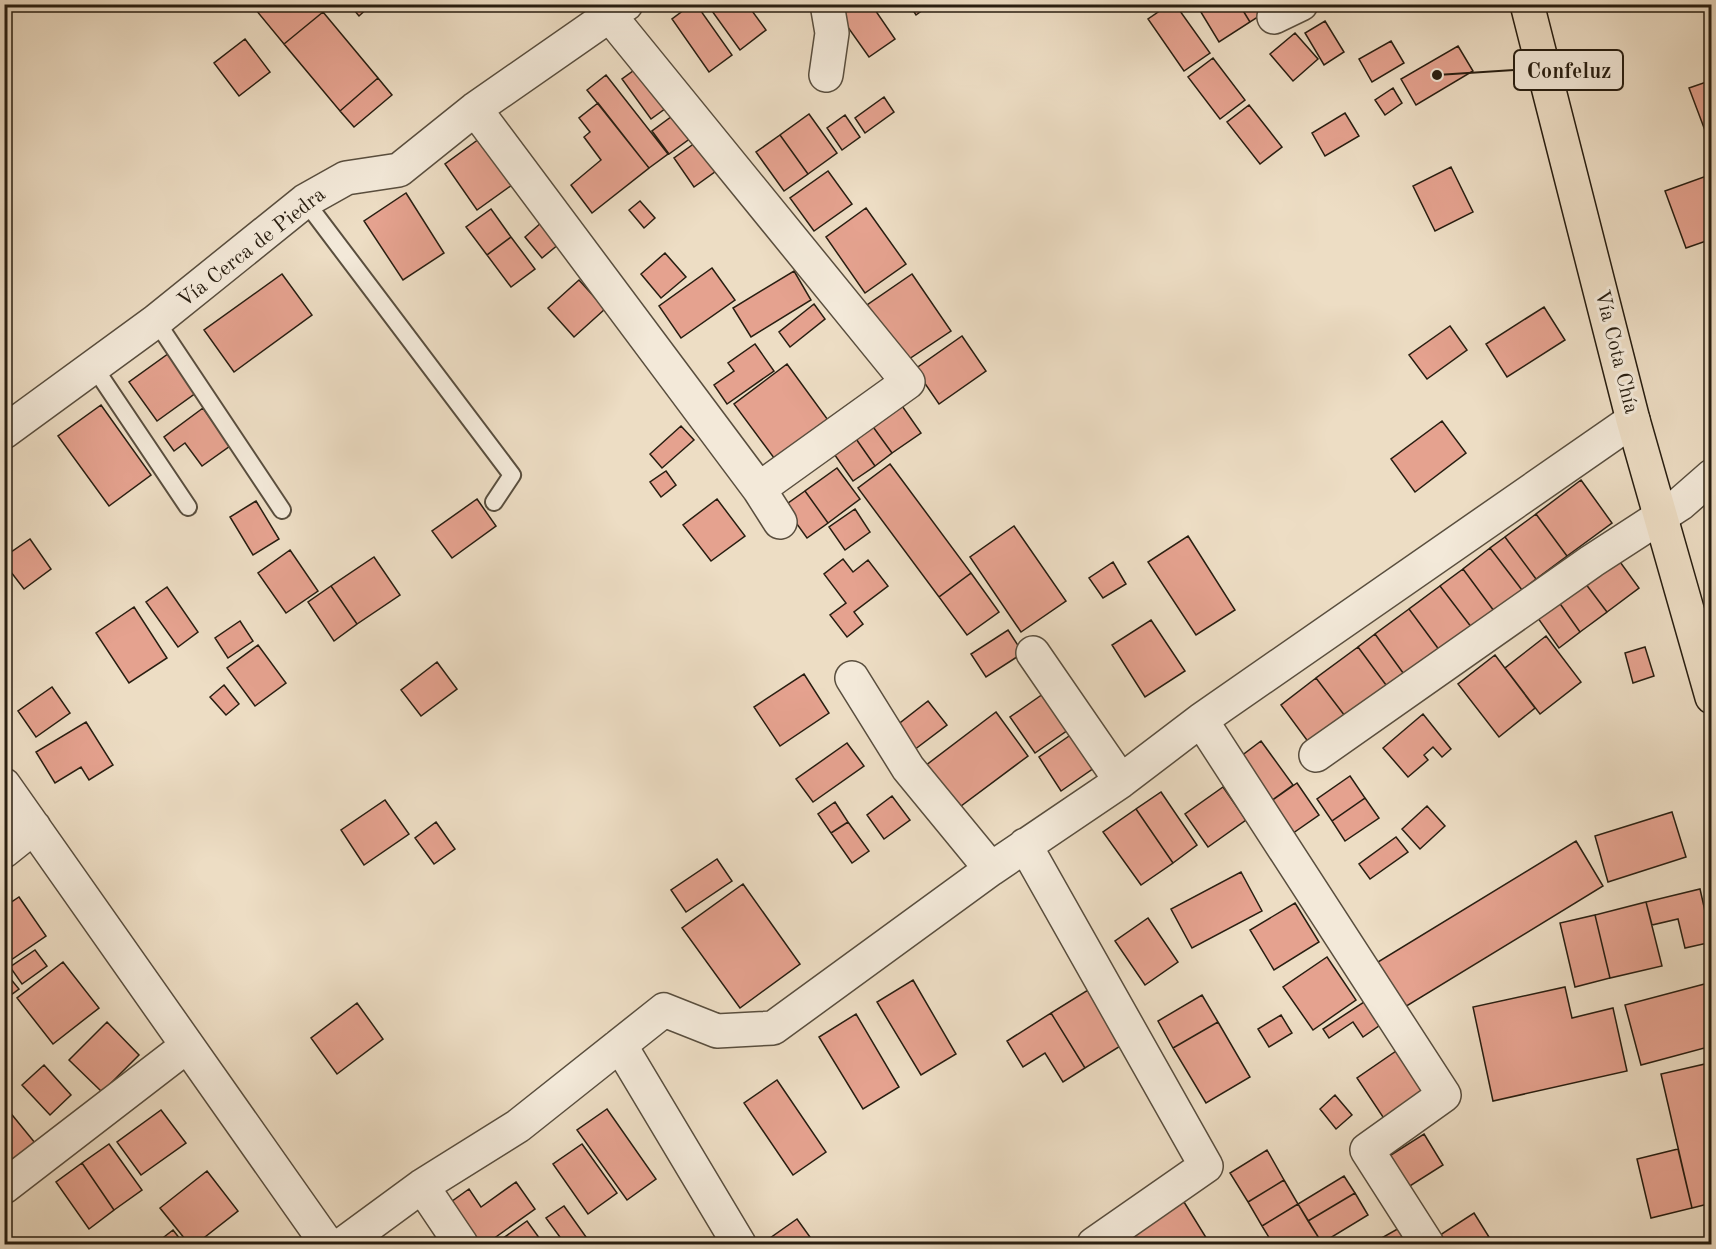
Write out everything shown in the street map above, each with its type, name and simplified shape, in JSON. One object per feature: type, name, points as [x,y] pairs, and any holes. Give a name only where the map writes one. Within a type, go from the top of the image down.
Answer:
[{"type":"main road","name":"Vía Cota Chía","points":[[1527,4],[1634,420],[1712,697]]},
{"type":"street","points":[[826,75],[832,33],[827,4]]},
{"type":"street","points":[[618,10],[908,382],[759,489]]},
{"type":"street","name":"Vía Cerca de Piedra","points":[[4,432],[156,321],[306,201],[346,178],[399,170],[475,109],[618,10]]},
{"type":"street","points":[[475,109],[759,489],[780,522]]},
{"type":"street","points":[[343,1245],[422,1186],[518,1126],[664,1010],[717,1031],[773,1028],[991,868],[1121,781],[1201,720],[1634,420]]},
{"type":"street","points":[[1316,755],[1660,515],[1698,491],[1712,476]]},
{"type":"street","points":[[1033,653],[1121,781]]},
{"type":"street","points":[[852,678],[908,768],[991,868]]},
{"type":"street","points":[[1201,720],[1444,1095],[1367,1150],[1427,1245]]},
{"type":"street","points":[[4,785],[327,1245]]},
{"type":"street","points":[[4,851],[34,826]]},
{"type":"street","points":[[1025,845],[1206,1166],[1094,1245]]},
{"type":"street","points":[[621,1045],[739,1245]]},
{"type":"street","points":[[4,1186],[187,1046]]},
{"type":"street","points":[[422,1186],[461,1245]]},
{"type":"lane","points":[[306,201],[512,476],[494,502]]},
{"type":"lane","points":[[156,321],[282,510]]},
{"type":"lane","points":[[94,367],[188,507]]},
{"type":"building","points":[[251,4],[317,4],[323,12],[284,44]]},
{"type":"building","points":[[349,4],[372,4],[359,16]]},
{"type":"building","points":[[692,4],[696,4],[732,55],[709,72],[672,19]]},
{"type":"building","points":[[707,4],[747,4],[766,30],[740,50]]},
{"type":"building","points":[[842,4],[871,4],[895,39],[869,57],[835,9]]},
{"type":"building","points":[[909,4],[931,4],[916,15]]},
{"type":"building","points":[[1170,4],[1175,4],[1210,53],[1184,71],[1148,19]]},
{"type":"building","points":[[1196,4],[1239,4],[1250,22],[1219,42]]},
{"type":"building","points":[[1239,4],[1278,4],[1250,22]]},
{"type":"building","points":[[323,12],[378,78],[340,111],[284,44]]},
{"type":"building","points":[[1325,21],[1344,52],[1324,65],[1305,33]]},
{"type":"building","points":[[1295,33],[1318,59],[1293,81],[1270,54]]},
{"type":"building","points":[[245,39],[270,72],[239,96],[214,63]]},
{"type":"building","points":[[1391,41],[1404,63],[1372,82],[1359,59]]},
{"type":"building","points":[[1458,46],[1473,71],[1416,105],[1401,79]]},
{"type":"building","points":[[1213,58],[1245,100],[1220,119],[1188,77]]},
{"type":"building","points":[[644,63],[673,103],[651,119],[622,79]]},
{"type":"building","points":[[606,75],[668,154],[649,168],[587,90]]},
{"type":"building","points":[[378,78],[392,95],[354,127],[340,111]]},
{"type":"building","points":[[1712,80],[1712,149],[1689,88]]},
{"type":"building","points":[[1393,88],[1402,103],[1385,115],[1375,100]]},
{"type":"building","points":[[884,97],[894,112],[865,133],[855,118]]},
{"type":"building","points":[[598,103],[649,168],[592,213],[571,185],[601,160],[584,137],[590,132],[579,118]]},
{"type":"building","points":[[1249,105],[1282,147],[1260,164],[1227,122]]},
{"type":"building","points":[[683,108],[699,132],[669,154],[652,131]]},
{"type":"building","points":[[1345,113],[1359,136],[1325,156],[1312,133]]},
{"type":"building","points":[[809,114],[837,153],[808,174],[780,135]]},
{"type":"building","points":[[845,115],[860,137],[842,150],[827,128]]},
{"type":"building","points":[[780,135],[808,174],[784,191],[756,152]]},
{"type":"building","points":[[702,138],[723,166],[694,187],[674,158]]},
{"type":"building","points":[[479,139],[512,185],[477,210],[445,164]]},
{"type":"building","points":[[1451,167],[1473,212],[1435,231],[1413,186]]},
{"type":"building","points":[[828,171],[852,204],[814,231],[790,198]]},
{"type":"building","points":[[1712,174],[1712,239],[1686,248],[1665,191]]},
{"type":"building","points":[[406,193],[444,253],[403,280],[364,221]]},
{"type":"building","points":[[640,201],[655,218],[644,228],[629,210]]},
{"type":"building","points":[[866,208],[906,264],[865,293],[826,237]]},
{"type":"building","points":[[491,209],[511,237],[487,255],[466,227]]},
{"type":"building","points":[[542,222],[559,244],[542,258],[525,237]]},
{"type":"building","points":[[511,237],[535,269],[511,287],[487,255]]},
{"type":"building","points":[[665,253],[686,277],[661,298],[641,274]]},
{"type":"building","points":[[712,268],[735,300],[681,338],[659,306]]},
{"type":"building","points":[[794,271],[811,300],[751,337],[733,308]]},
{"type":"building","points":[[282,274],[312,315],[234,372],[204,330]]},
{"type":"building","points":[[912,274],[951,331],[906,361],[867,305]]},
{"type":"building","points":[[579,280],[605,309],[574,337],[548,308]]},
{"type":"building","points":[[814,304],[825,319],[790,347],[779,332]]},
{"type":"building","points":[[1544,307],[1565,340],[1507,377],[1486,344]]},
{"type":"building","points":[[1450,326],[1467,350],[1427,379],[1409,355]]},
{"type":"building","points":[[962,336],[986,371],[939,404],[915,369]]},
{"type":"building","points":[[755,344],[774,371],[727,404],[714,385],[734,371],[728,363]]},
{"type":"building","points":[[172,351],[200,390],[157,421],[129,382]]},
{"type":"building","points":[[787,364],[836,431],[783,470],[734,404]]},
{"type":"building","points":[[900,403],[921,433],[892,453],[871,424]]},
{"type":"building","points":[[101,405],[151,475],[109,506],[58,436]]},
{"type":"building","points":[[203,408],[230,446],[202,466],[185,443],[174,451],[164,437]]},
{"type":"building","points":[[1442,421],[1466,453],[1415,492],[1391,459]]},
{"type":"building","points":[[871,424],[892,453],[875,466],[854,436]]},
{"type":"building","points":[[681,426],[694,440],[662,468],[650,454]]},
{"type":"building","points":[[854,436],[875,466],[853,481],[832,451]]},
{"type":"building","points":[[890,464],[971,573],[939,597],[858,488]]},
{"type":"building","points":[[837,468],[860,499],[828,523],[805,491]]},
{"type":"building","points":[[666,471],[676,485],[661,497],[650,482]]},
{"type":"building","points":[[1581,480],[1612,523],[1567,556],[1536,514]]},
{"type":"building","points":[[805,491],[828,523],[807,538],[784,506]]},
{"type":"building","points":[[477,499],[496,526],[452,558],[432,531]]},
{"type":"building","points":[[717,499],[745,536],[711,561],[683,525]]},
{"type":"building","points":[[256,501],[279,539],[253,555],[230,517]]},
{"type":"building","points":[[855,509],[870,532],[845,550],[829,527]]},
{"type":"building","points":[[1536,514],[1567,556],[1536,579],[1505,537]]},
{"type":"building","points":[[1014,526],[1066,601],[1021,632],[970,557]]},
{"type":"building","points":[[1188,536],[1235,610],[1196,635],[1148,562]]},
{"type":"building","points":[[1505,537],[1536,579],[1522,590],[1490,548]]},
{"type":"building","points":[[30,539],[51,569],[24,589],[4,563],[4,557]]},
{"type":"building","points":[[1490,548],[1522,590],[1494,611],[1463,569]]},
{"type":"building","points":[[290,550],[318,591],[286,613],[258,573]]},
{"type":"building","points":[[1615,555],[1639,588],[1607,612],[1582,579]]},
{"type":"building","points":[[374,557],[400,595],[357,624],[331,586]]},
{"type":"building","points":[[843,559],[853,572],[868,560],[888,586],[854,612],[863,624],[847,637],[830,615],[846,603],[824,574]]},
{"type":"building","points":[[1113,562],[1126,584],[1103,598],[1089,578]]},
{"type":"building","points":[[1463,569],[1494,611],[1472,628],[1440,586]]},
{"type":"building","points":[[971,573],[999,612],[967,635],[939,597]]},
{"type":"building","points":[[1582,579],[1607,612],[1580,632],[1556,598]]},
{"type":"building","points":[[331,586],[357,624],[334,641],[308,602]]},
{"type":"building","points":[[1440,586],[1472,628],[1440,651],[1409,609]]},
{"type":"building","points":[[167,587],[198,632],[178,647],[146,602]]},
{"type":"building","points":[[1556,598],[1580,632],[1559,648],[1535,614]]},
{"type":"building","points":[[134,607],[167,658],[129,683],[96,633]]},
{"type":"building","points":[[1409,609],[1440,651],[1406,677],[1375,634]]},
{"type":"building","points":[[1151,620],[1185,671],[1145,697],[1112,645]]},
{"type":"building","points":[[240,621],[253,641],[228,658],[215,638]]},
{"type":"building","points":[[1008,630],[1023,653],[986,677],[971,654]]},
{"type":"building","points":[[1375,634],[1406,677],[1389,689],[1358,647]]},
{"type":"building","points":[[1546,636],[1581,682],[1540,714],[1505,668]]},
{"type":"building","points":[[258,645],[286,683],[255,706],[227,668]]},
{"type":"building","points":[[1358,647],[1389,689],[1348,720],[1316,678]]},
{"type":"building","points":[[1645,647],[1654,676],[1633,683],[1625,653]]},
{"type":"building","points":[[1495,655],[1535,708],[1499,737],[1458,684]]},
{"type":"building","points":[[437,662],[457,689],[421,716],[401,690]]},
{"type":"building","points":[[804,674],[829,713],[780,746],[754,707]]},
{"type":"building","points":[[1316,678],[1348,720],[1312,747],[1281,705]]},
{"type":"building","points":[[224,685],[239,704],[226,715],[210,697]]},
{"type":"building","points":[[52,687],[70,713],[36,737],[18,711]]},
{"type":"building","points":[[1043,694],[1068,730],[1035,753],[1010,717]]},
{"type":"building","points":[[928,701],[947,725],[914,750],[896,726]]},
{"type":"building","points":[[996,712],[1028,756],[949,815],[917,772]]},
{"type":"building","points":[[1423,714],[1451,749],[1442,757],[1433,747],[1424,755],[1428,760],[1408,777],[1383,748]]},
{"type":"building","points":[[86,722],[113,765],[89,780],[81,767],[55,783],[36,752]]},
{"type":"building","points":[[1072,734],[1094,768],[1061,791],[1039,757]]},
{"type":"building","points":[[1261,741],[1293,785],[1264,806],[1232,763]]},
{"type":"building","points":[[847,743],[864,766],[813,802],[796,779]]},
{"type":"building","points":[[1350,776],[1365,798],[1332,821],[1317,799]]},
{"type":"building","points":[[1297,783],[1319,815],[1286,838],[1264,806]]},
{"type":"building","points":[[1223,787],[1246,820],[1208,847],[1185,814]]},
{"type":"building","points":[[1161,792],[1197,845],[1173,863],[1136,809]]},
{"type":"building","points":[[892,796],[910,820],[884,839],[867,815]]},
{"type":"building","points":[[1365,798],[1379,818],[1345,841],[1332,821]]},
{"type":"building","points":[[385,800],[409,834],[364,865],[341,830]]},
{"type":"building","points":[[835,802],[848,822],[831,833],[818,814]]},
{"type":"building","points":[[1427,806],[1445,826],[1420,849],[1402,829]]},
{"type":"building","points":[[1136,809],[1173,863],[1141,885],[1103,832]]},
{"type":"building","points":[[1672,812],[1686,857],[1608,882],[1595,836]]},
{"type":"building","points":[[436,822],[455,849],[434,864],[415,838]]},
{"type":"building","points":[[848,822],[869,851],[852,863],[831,833]]},
{"type":"building","points":[[1396,837],[1408,852],[1370,879],[1359,864]]},
{"type":"building","points":[[1576,841],[1603,886],[1400,1010],[1373,965]]},
{"type":"building","points":[[717,859],[732,881],[686,912],[671,890]]},
{"type":"building","points":[[1241,872],[1262,911],[1192,948],[1171,909]]},
{"type":"building","points":[[743,884],[800,964],[740,1008],[682,928]]},
{"type":"building","points":[[1700,889],[1712,942],[1685,948],[1678,919],[1652,925],[1646,902]]},
{"type":"building","points":[[19,897],[46,936],[8,962],[4,957],[4,907]]},
{"type":"building","points":[[1646,902],[1662,966],[1610,978],[1595,915]]},
{"type":"building","points":[[1295,903],[1319,942],[1274,970],[1250,930]]},
{"type":"building","points":[[1595,915],[1610,978],[1575,987],[1560,923]]},
{"type":"building","points":[[1148,918],[1178,962],[1145,985],[1115,941]]},
{"type":"building","points":[[35,950],[47,966],[22,984],[10,967]]},
{"type":"building","points":[[1327,957],[1356,1000],[1313,1030],[1283,987]]},
{"type":"building","points":[[63,962],[99,1008],[53,1044],[17,998]]},
{"type":"building","points":[[4,971],[19,989],[4,1000]]},
{"type":"building","points":[[913,980],[956,1054],[921,1075],[877,1002]]},
{"type":"building","points":[[1712,982],[1712,1046],[1641,1065],[1625,1005]]},
{"type":"building","points":[[1565,987],[1572,1018],[1613,1008],[1627,1071],[1493,1101],[1473,1007]]},
{"type":"building","points":[[1088,990],[1122,1045],[1085,1068],[1051,1013]]},
{"type":"building","points":[[1202,995],[1218,1022],[1173,1048],[1158,1021]]},
{"type":"building","points":[[1367,1000],[1383,1023],[1363,1037],[1353,1022],[1329,1038],[1323,1029]]},
{"type":"building","points":[[357,1003],[383,1039],[337,1074],[311,1038]]},
{"type":"building","points":[[1051,1013],[1085,1068],[1063,1082],[1045,1053],[1023,1067],[1007,1041]]},
{"type":"building","points":[[856,1014],[899,1087],[863,1109],[819,1037]]},
{"type":"building","points":[[1281,1015],[1292,1033],[1269,1047],[1258,1029]]},
{"type":"building","points":[[107,1022],[139,1055],[102,1092],[69,1060]]},
{"type":"building","points":[[1218,1022],[1250,1077],[1206,1103],[1173,1048]]},
{"type":"building","points":[[1402,1047],[1431,1089],[1385,1120],[1357,1078]]},
{"type":"building","points":[[1705,1064],[1712,1093],[1712,1203],[1692,1208],[1661,1074]]},
{"type":"building","points":[[44,1065],[71,1095],[50,1115],[22,1085]]},
{"type":"building","points":[[777,1080],[826,1152],[793,1175],[744,1103]]},
{"type":"building","points":[[1335,1095],[1352,1115],[1336,1129],[1320,1109]]},
{"type":"building","points":[[4,1105],[40,1149],[4,1167]]},
{"type":"building","points":[[607,1109],[656,1179],[627,1200],[577,1130]]},
{"type":"building","points":[[161,1110],[186,1143],[141,1175],[117,1142]]},
{"type":"building","points":[[1424,1134],[1443,1165],[1402,1191],[1383,1160]]},
{"type":"building","points":[[109,1144],[142,1190],[114,1210],[82,1163]]},
{"type":"building","points":[[582,1144],[617,1193],[588,1214],[553,1164]]},
{"type":"building","points":[[1678,1149],[1692,1208],[1651,1218],[1637,1159]]},
{"type":"building","points":[[1267,1150],[1284,1180],[1248,1202],[1230,1173]]},
{"type":"building","points":[[82,1163],[114,1210],[89,1229],[56,1182]]},
{"type":"building","points":[[207,1171],[238,1211],[196,1244],[189,1244],[160,1208]]},
{"type":"building","points":[[1344,1176],[1355,1193],[1308,1221],[1298,1204]]},
{"type":"building","points":[[1284,1180],[1298,1204],[1262,1226],[1248,1202]]},
{"type":"building","points":[[516,1182],[535,1209],[486,1244],[471,1244],[444,1207],[469,1189],[481,1207]]},
{"type":"building","points":[[1355,1193],[1368,1215],[1322,1243],[1308,1221]]},
{"type":"building","points":[[1184,1202],[1210,1244],[1128,1244],[1124,1238]]},
{"type":"building","points":[[1298,1204],[1322,1243],[1273,1244],[1262,1226]]},
{"type":"building","points":[[564,1206],[591,1244],[565,1244],[546,1218]]},
{"type":"building","points":[[1474,1213],[1489,1237],[1477,1244],[1441,1244],[1437,1237]]},
{"type":"building","points":[[797,1219],[815,1244],[763,1243]]},
{"type":"building","points":[[527,1221],[540,1239],[532,1244],[495,1244]]},
{"type":"building","points":[[1401,1227],[1412,1244],[1371,1244]]},
{"type":"building","points":[[173,1230],[184,1244],[155,1244]]},
{"type":"building","points":[[1489,1237],[1494,1244],[1477,1244]]},
{"type":"place","name":"Confeluz","points":[[1437,75]]}]
